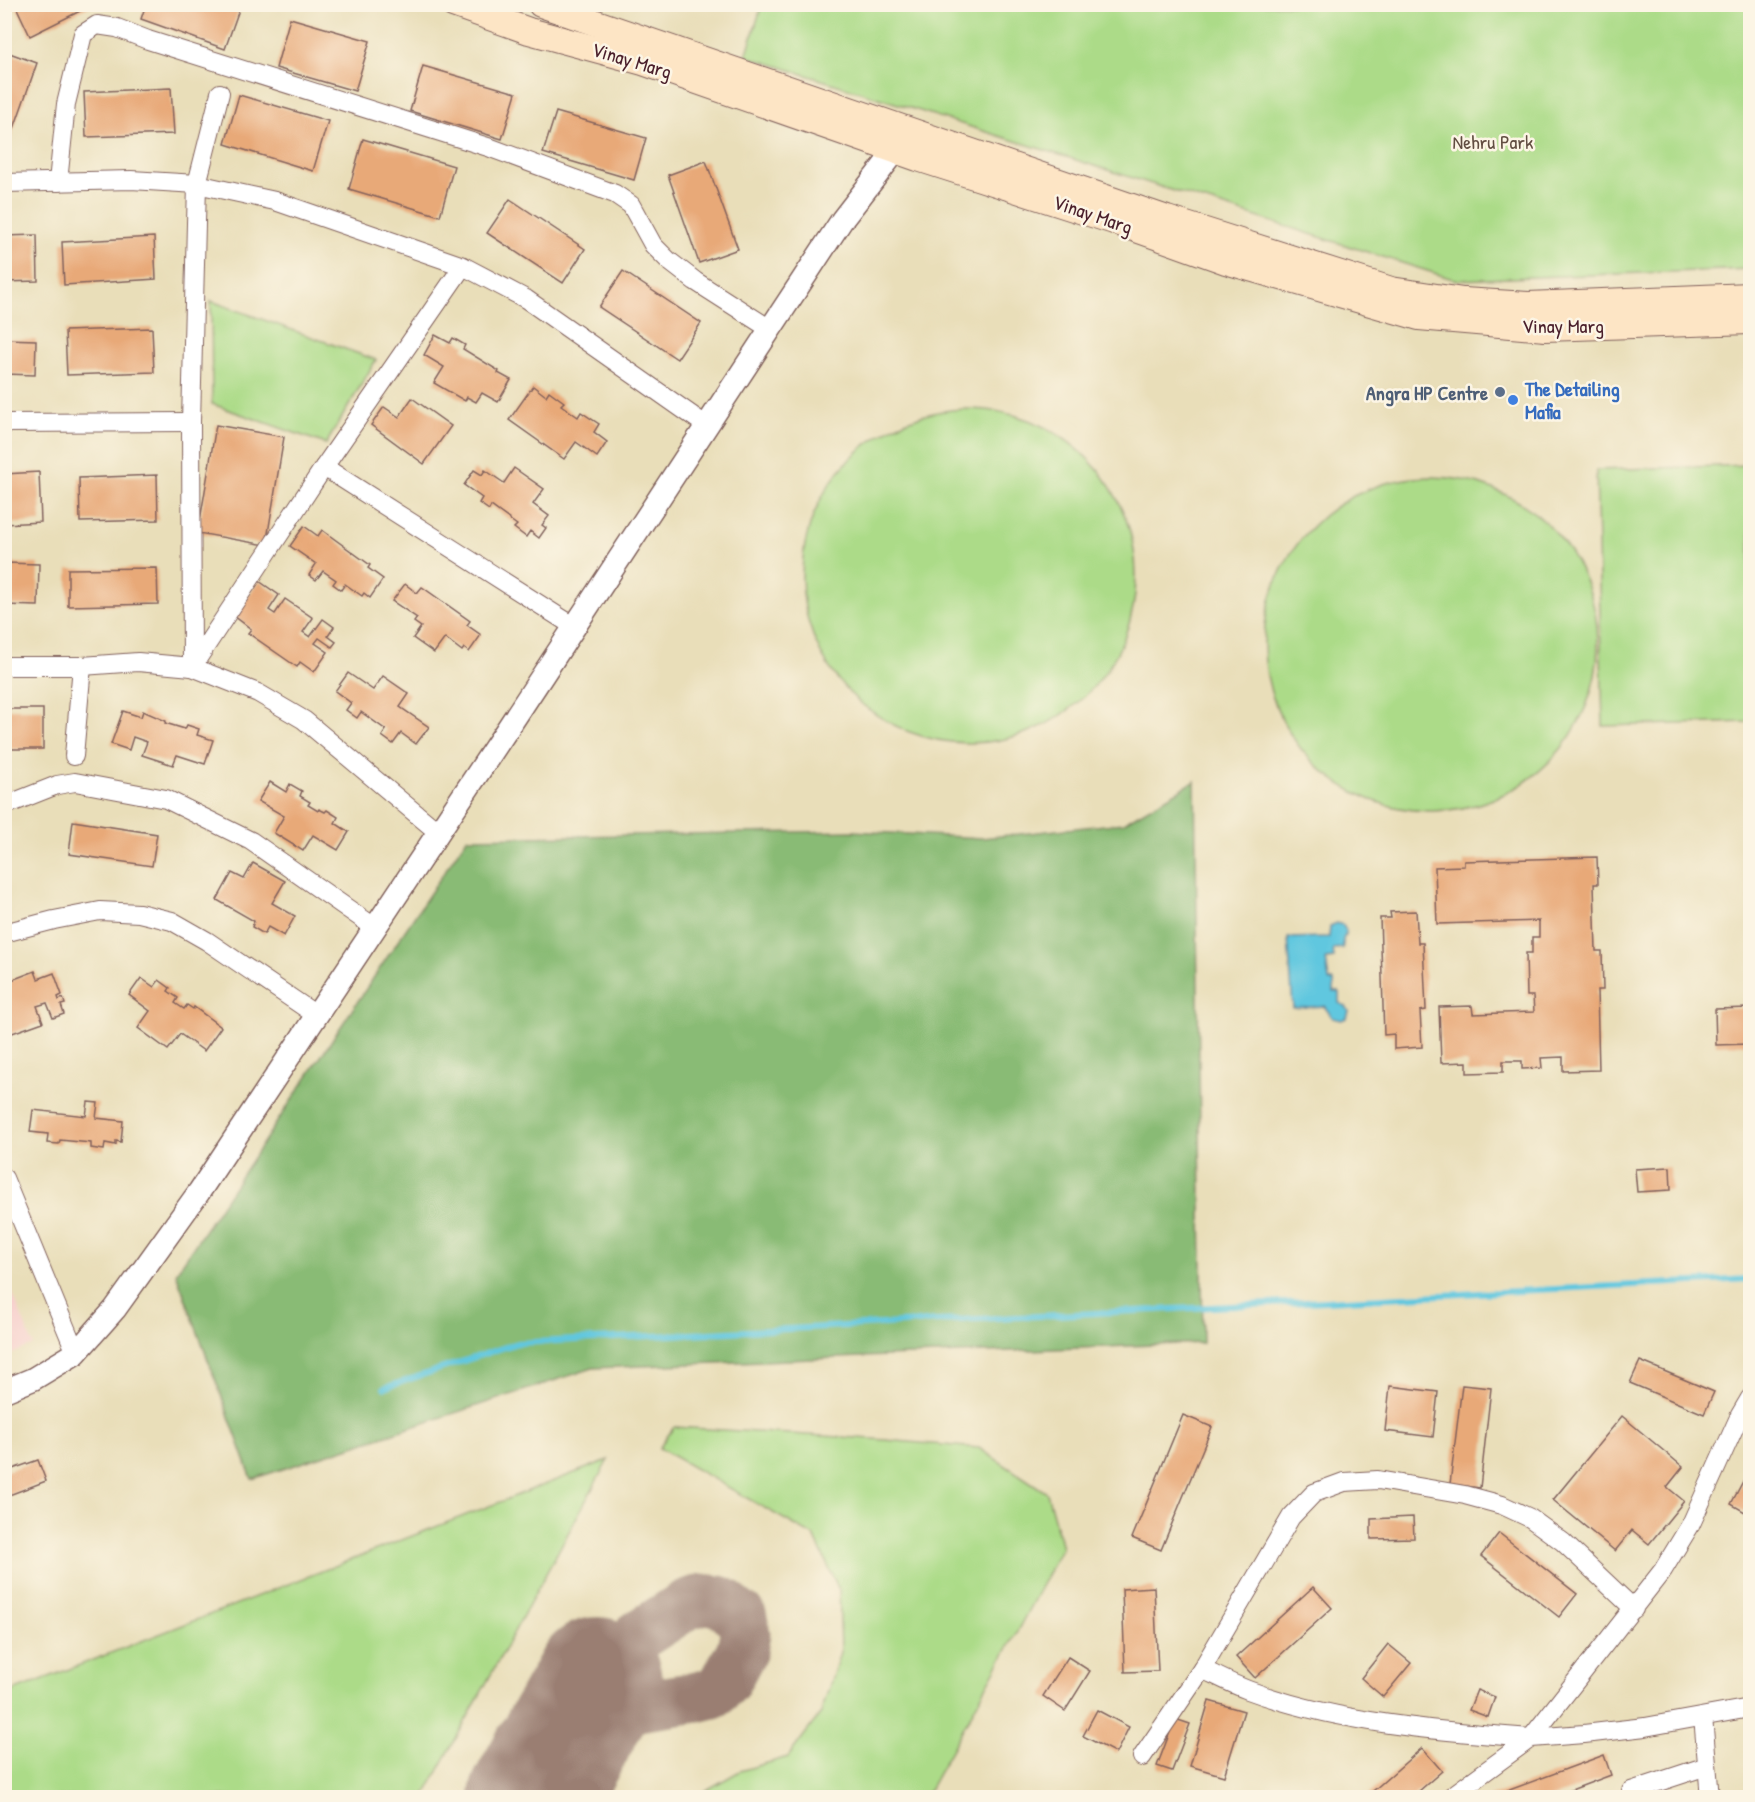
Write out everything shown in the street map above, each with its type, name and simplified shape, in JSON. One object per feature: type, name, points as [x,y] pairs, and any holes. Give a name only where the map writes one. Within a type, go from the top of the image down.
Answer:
[{"type":"main road","name":"Vinay Marg","points":[[453,4],[529,31],[643,62],[1167,219],[1391,290],[1463,301],[1528,305],[1750,296]]},
{"type":"main road","name":"Vinay Marg","points":[[541,4],[1104,218],[1226,261],[1419,317],[1545,328],[1750,321]]},
{"type":"street","points":[[58,182],[66,104],[83,34],[97,25],[117,28],[148,40],[491,148],[615,194],[631,205],[653,245],[669,261],[695,281],[770,329]]},
{"type":"street","points":[[192,667],[191,422],[197,184],[220,93]]},
{"type":"street","points":[[4,1391],[33,1379],[76,1353],[115,1309],[199,1192],[575,627],[842,220],[903,141]]},
{"type":"street","points":[[4,183],[131,180],[197,184],[275,201],[463,266],[526,299],[707,426]]},
{"type":"street","points":[[192,667],[324,467],[463,266]]},
{"type":"street","points":[[4,423],[191,422]]},
{"type":"street","points":[[324,467],[575,627]]},
{"type":"street","points":[[4,666],[82,666],[138,662],[192,667],[258,693],[304,720],[438,832]]},
{"type":"street","points":[[74,756],[82,666]]},
{"type":"street","points":[[4,806],[57,785],[75,782],[166,799],[251,841],[375,927]]},
{"type":"street","points":[[4,933],[100,911],[139,913],[172,921],[207,941],[316,1015]]},
{"type":"street","points":[[4,1178],[76,1353]]},
{"type":"street","points":[[1449,1797],[1531,1738],[1634,1609],[1663,1570],[1691,1524],[1740,1415],[1750,1398]]},
{"type":"street","points":[[1142,1757],[1202,1669],[1291,1517],[1314,1493],[1344,1482],[1378,1480],[1466,1495],[1502,1505],[1530,1518],[1563,1542],[1634,1609]]},
{"type":"street","points":[[1202,1669],[1247,1690],[1304,1707],[1390,1724],[1531,1738],[1635,1728],[1750,1708]]},
{"type":"street","points":[[1703,1717],[1710,1797]]},
{"type":"street","points":[[1631,1791],[1707,1766]]},
{"type":"shaded area","points":[[4,1274],[33,1345],[5,1357]]},
{"type":"green space","name":"Nehru Park","points":[[762,5],[1750,5],[1750,269],[1456,280],[746,56]]},
{"type":"green space","points":[[211,301],[376,360],[326,444],[212,404]]},
{"type":"green space","points":[[953,409],[985,409],[1018,416],[1048,428],[1075,447],[1098,470],[1117,497],[1124,512],[1133,543],[1136,576],[1133,609],[1117,655],[1098,682],[1075,705],[1048,724],[1018,736],[985,743],[953,743],[920,736],[890,724],[863,705],[840,682],[821,655],[809,625],[802,592],[802,560],[809,527],[821,497],[840,470],[863,447],[890,428],[920,416]]},
{"type":"green space","points":[[1750,465],[1750,722],[1603,726],[1596,470]]},
{"type":"green space","points":[[1431,477],[1464,480],[1495,489],[1524,505],[1549,526],[1570,551],[1586,580],[1595,611],[1598,644],[1595,677],[1586,708],[1570,737],[1549,762],[1524,783],[1495,799],[1464,808],[1431,811],[1398,808],[1367,799],[1338,783],[1313,762],[1292,737],[1276,708],[1267,677],[1264,644],[1267,611],[1276,580],[1292,551],[1313,526],[1338,505],[1367,489],[1398,480]]},
{"type":"green space","points":[[1195,781],[1203,1343],[593,1368],[252,1479],[176,1273],[467,838],[852,831],[982,838],[1123,823]]},
{"type":"green space","points":[[674,1427],[979,1448],[1047,1493],[1062,1547],[925,1797],[694,1797],[740,1771],[788,1757],[821,1713],[841,1649],[839,1590],[814,1536],[659,1448]]},
{"type":"green space","points":[[608,1460],[424,1797],[5,1797],[5,1694]]},
{"type":"water","points":[[1337,923],[1343,925],[1346,931],[1343,948],[1333,949],[1334,958],[1326,959],[1329,981],[1334,981],[1334,992],[1339,992],[1339,1003],[1346,1006],[1349,1011],[1347,1018],[1341,1020],[1333,1018],[1324,1006],[1293,1008],[1288,938],[1329,937],[1330,926]]},
{"type":"building","points":[[15,4],[94,4],[30,36]]},
{"type":"building","points":[[146,4],[241,4],[225,49],[141,19]]},
{"type":"building","points":[[290,18],[370,41],[355,91],[276,68]]},
{"type":"building","points":[[4,51],[37,63],[5,154],[4,154]]},
{"type":"building","points":[[423,66],[516,93],[502,139],[410,111]]},
{"type":"building","points":[[171,88],[174,134],[86,137],[84,92]]},
{"type":"building","points":[[239,95],[328,121],[313,171],[225,144]]},
{"type":"building","points":[[556,112],[646,138],[634,180],[543,153]]},
{"type":"building","points":[[363,139],[454,166],[440,216],[349,189]]},
{"type":"building","points":[[706,161],[738,249],[699,263],[668,175]]},
{"type":"building","points":[[510,199],[585,249],[563,283],[487,233]]},
{"type":"building","points":[[37,235],[38,281],[4,282],[4,236]]},
{"type":"building","points":[[154,237],[156,279],[64,285],[62,242]]},
{"type":"building","points":[[623,271],[701,323],[677,359],[599,307]]},
{"type":"building","points":[[152,328],[154,372],[67,375],[65,331]]},
{"type":"building","points":[[435,335],[450,343],[453,338],[465,345],[463,349],[511,380],[498,402],[482,393],[476,402],[467,397],[465,401],[434,383],[444,367],[424,355]]},
{"type":"building","points":[[4,339],[36,340],[35,375],[4,374]]},
{"type":"building","points":[[533,386],[546,396],[549,391],[564,402],[561,405],[578,417],[581,412],[599,424],[594,432],[607,442],[597,457],[576,442],[564,459],[509,420]]},
{"type":"building","points":[[412,398],[451,426],[424,464],[371,425],[384,407],[399,417]]},
{"type":"building","points":[[216,425],[284,437],[266,545],[198,533]]},
{"type":"building","points":[[514,468],[544,489],[533,504],[549,516],[542,525],[546,528],[539,538],[530,531],[526,537],[514,528],[517,525],[491,506],[489,510],[479,503],[482,498],[464,485],[474,470],[482,475],[485,470],[504,483]]},
{"type":"building","points":[[39,472],[41,522],[4,524],[4,474]]},
{"type":"building","points":[[157,475],[158,520],[80,522],[79,478]]},
{"type":"building","points":[[304,526],[318,536],[322,530],[370,565],[368,568],[383,579],[370,598],[364,593],[362,596],[345,584],[341,590],[333,584],[336,580],[323,571],[316,580],[309,575],[316,564],[290,546]]},
{"type":"building","points":[[4,563],[39,564],[38,606],[4,605]]},
{"type":"building","points":[[157,568],[158,604],[68,606],[68,569]]},
{"type":"building","points":[[259,581],[279,595],[269,610],[275,614],[285,599],[313,618],[303,632],[310,637],[323,619],[334,627],[328,636],[336,642],[332,647],[319,638],[315,643],[328,652],[314,672],[300,662],[297,667],[248,633],[251,629],[234,616]]},
{"type":"building","points":[[405,584],[417,593],[422,587],[470,621],[467,625],[481,635],[469,652],[464,648],[462,651],[445,638],[434,653],[413,638],[421,627],[414,622],[417,618],[392,601]]},
{"type":"building","points":[[348,673],[373,690],[383,676],[409,694],[400,707],[429,727],[416,744],[401,733],[393,744],[382,736],[386,730],[361,712],[357,718],[346,710],[351,703],[335,691]]},
{"type":"building","points":[[4,709],[43,709],[43,749],[4,749]]},
{"type":"building","points":[[123,711],[141,717],[143,711],[166,721],[165,723],[185,729],[187,725],[199,729],[197,735],[213,740],[205,764],[177,755],[173,765],[142,755],[147,742],[133,737],[129,750],[111,744]]},
{"type":"building","points":[[270,782],[286,792],[290,784],[302,791],[300,796],[310,802],[308,805],[318,811],[319,809],[325,812],[327,810],[338,817],[335,823],[349,832],[338,850],[313,835],[303,851],[274,833],[284,816],[258,801]]},
{"type":"building","points":[[73,821],[157,834],[152,866],[69,854]]},
{"type":"building","points":[[1597,857],[1598,884],[1594,884],[1596,951],[1602,951],[1603,990],[1597,990],[1599,1070],[1563,1071],[1563,1057],[1541,1058],[1542,1068],[1522,1069],[1522,1061],[1503,1061],[1503,1072],[1467,1073],[1467,1062],[1441,1063],[1439,1007],[1472,1006],[1473,1014],[1534,1012],[1533,996],[1527,996],[1526,953],[1532,953],[1532,937],[1539,937],[1539,921],[1437,924],[1435,867],[1464,866],[1464,861]]},
{"type":"building","points":[[253,863],[285,881],[272,903],[295,916],[284,936],[268,927],[264,934],[252,927],[254,921],[217,900],[232,873],[244,879]]},
{"type":"building","points":[[1416,911],[1418,943],[1423,943],[1426,1010],[1420,1011],[1422,1047],[1394,1049],[1394,1034],[1384,1035],[1380,918],[1391,918],[1390,912]]},
{"type":"building","points":[[35,971],[38,979],[54,973],[62,995],[58,997],[59,1000],[63,998],[65,1004],[61,1005],[64,1014],[53,1018],[47,1003],[37,1006],[43,1022],[4,1036],[4,983]]},
{"type":"building","points":[[141,978],[154,987],[159,980],[178,998],[175,1003],[184,1009],[187,1005],[193,1009],[194,1007],[221,1027],[204,1051],[180,1034],[168,1050],[138,1028],[150,1011],[129,995]]},
{"type":"building","points":[[1750,1008],[1750,1044],[1716,1045],[1715,1009]]},
{"type":"building","points":[[88,1102],[98,1103],[96,1118],[123,1121],[121,1142],[116,1141],[116,1145],[105,1143],[104,1150],[91,1148],[91,1143],[60,1140],[59,1144],[47,1143],[48,1134],[30,1132],[33,1110],[86,1116]]},
{"type":"building","points":[[1670,1167],[1671,1190],[1637,1192],[1635,1169]]},
{"type":"building","points":[[1640,1361],[1714,1392],[1704,1414],[1630,1383]]},
{"type":"building","points":[[1462,1385],[1491,1388],[1480,1488],[1450,1484]]},
{"type":"building","points":[[1390,1386],[1438,1392],[1433,1437],[1385,1431]]},
{"type":"building","points":[[1183,1415],[1212,1427],[1161,1550],[1132,1538]]},
{"type":"building","points":[[1622,1416],[1683,1467],[1667,1487],[1684,1501],[1649,1544],[1632,1530],[1615,1551],[1553,1500]]},
{"type":"building","points":[[38,1460],[46,1481],[4,1497],[4,1472]]},
{"type":"building","points":[[1750,1468],[1750,1515],[1731,1504]]},
{"type":"building","points":[[1413,1517],[1414,1538],[1371,1539],[1371,1519]]},
{"type":"building","points":[[1499,1533],[1577,1594],[1559,1617],[1481,1556]]},
{"type":"building","points":[[1154,1587],[1158,1671],[1125,1672],[1122,1589]]},
{"type":"building","points":[[1313,1587],[1332,1608],[1255,1678],[1236,1657]]},
{"type":"building","points":[[1388,1644],[1411,1663],[1383,1697],[1361,1678]]},
{"type":"building","points":[[1068,1657],[1090,1671],[1065,1711],[1043,1696]]},
{"type":"building","points":[[1477,1690],[1495,1697],[1488,1717],[1469,1710]]},
{"type":"building","points":[[1209,1701],[1244,1711],[1224,1776],[1190,1766]]},
{"type":"building","points":[[1097,1710],[1129,1727],[1116,1753],[1083,1736]]},
{"type":"building","points":[[1175,1719],[1190,1724],[1172,1771],[1157,1766]]},
{"type":"building","points":[[1422,1748],[1442,1771],[1411,1798],[1365,1798]]},
{"type":"building","points":[[1604,1755],[1611,1775],[1550,1798],[1488,1798]]},
{"type":"waterway","points":[[384,1388],[517,1343],[1750,1279]]},
{"type":"taxiway","points":[[567,1736],[625,1708],[713,1693],[725,1682],[742,1650],[745,1634],[742,1618],[720,1601],[703,1599],[686,1605],[638,1636],[598,1681]]},
{"type":"runway","points":[[533,1798],[598,1681]]},
{"type":"place","name":"Angra HP Centre","points":[[1500,392]]},
{"type":"place","name":"The Detailing Mafia","points":[[1513,400]]}]
